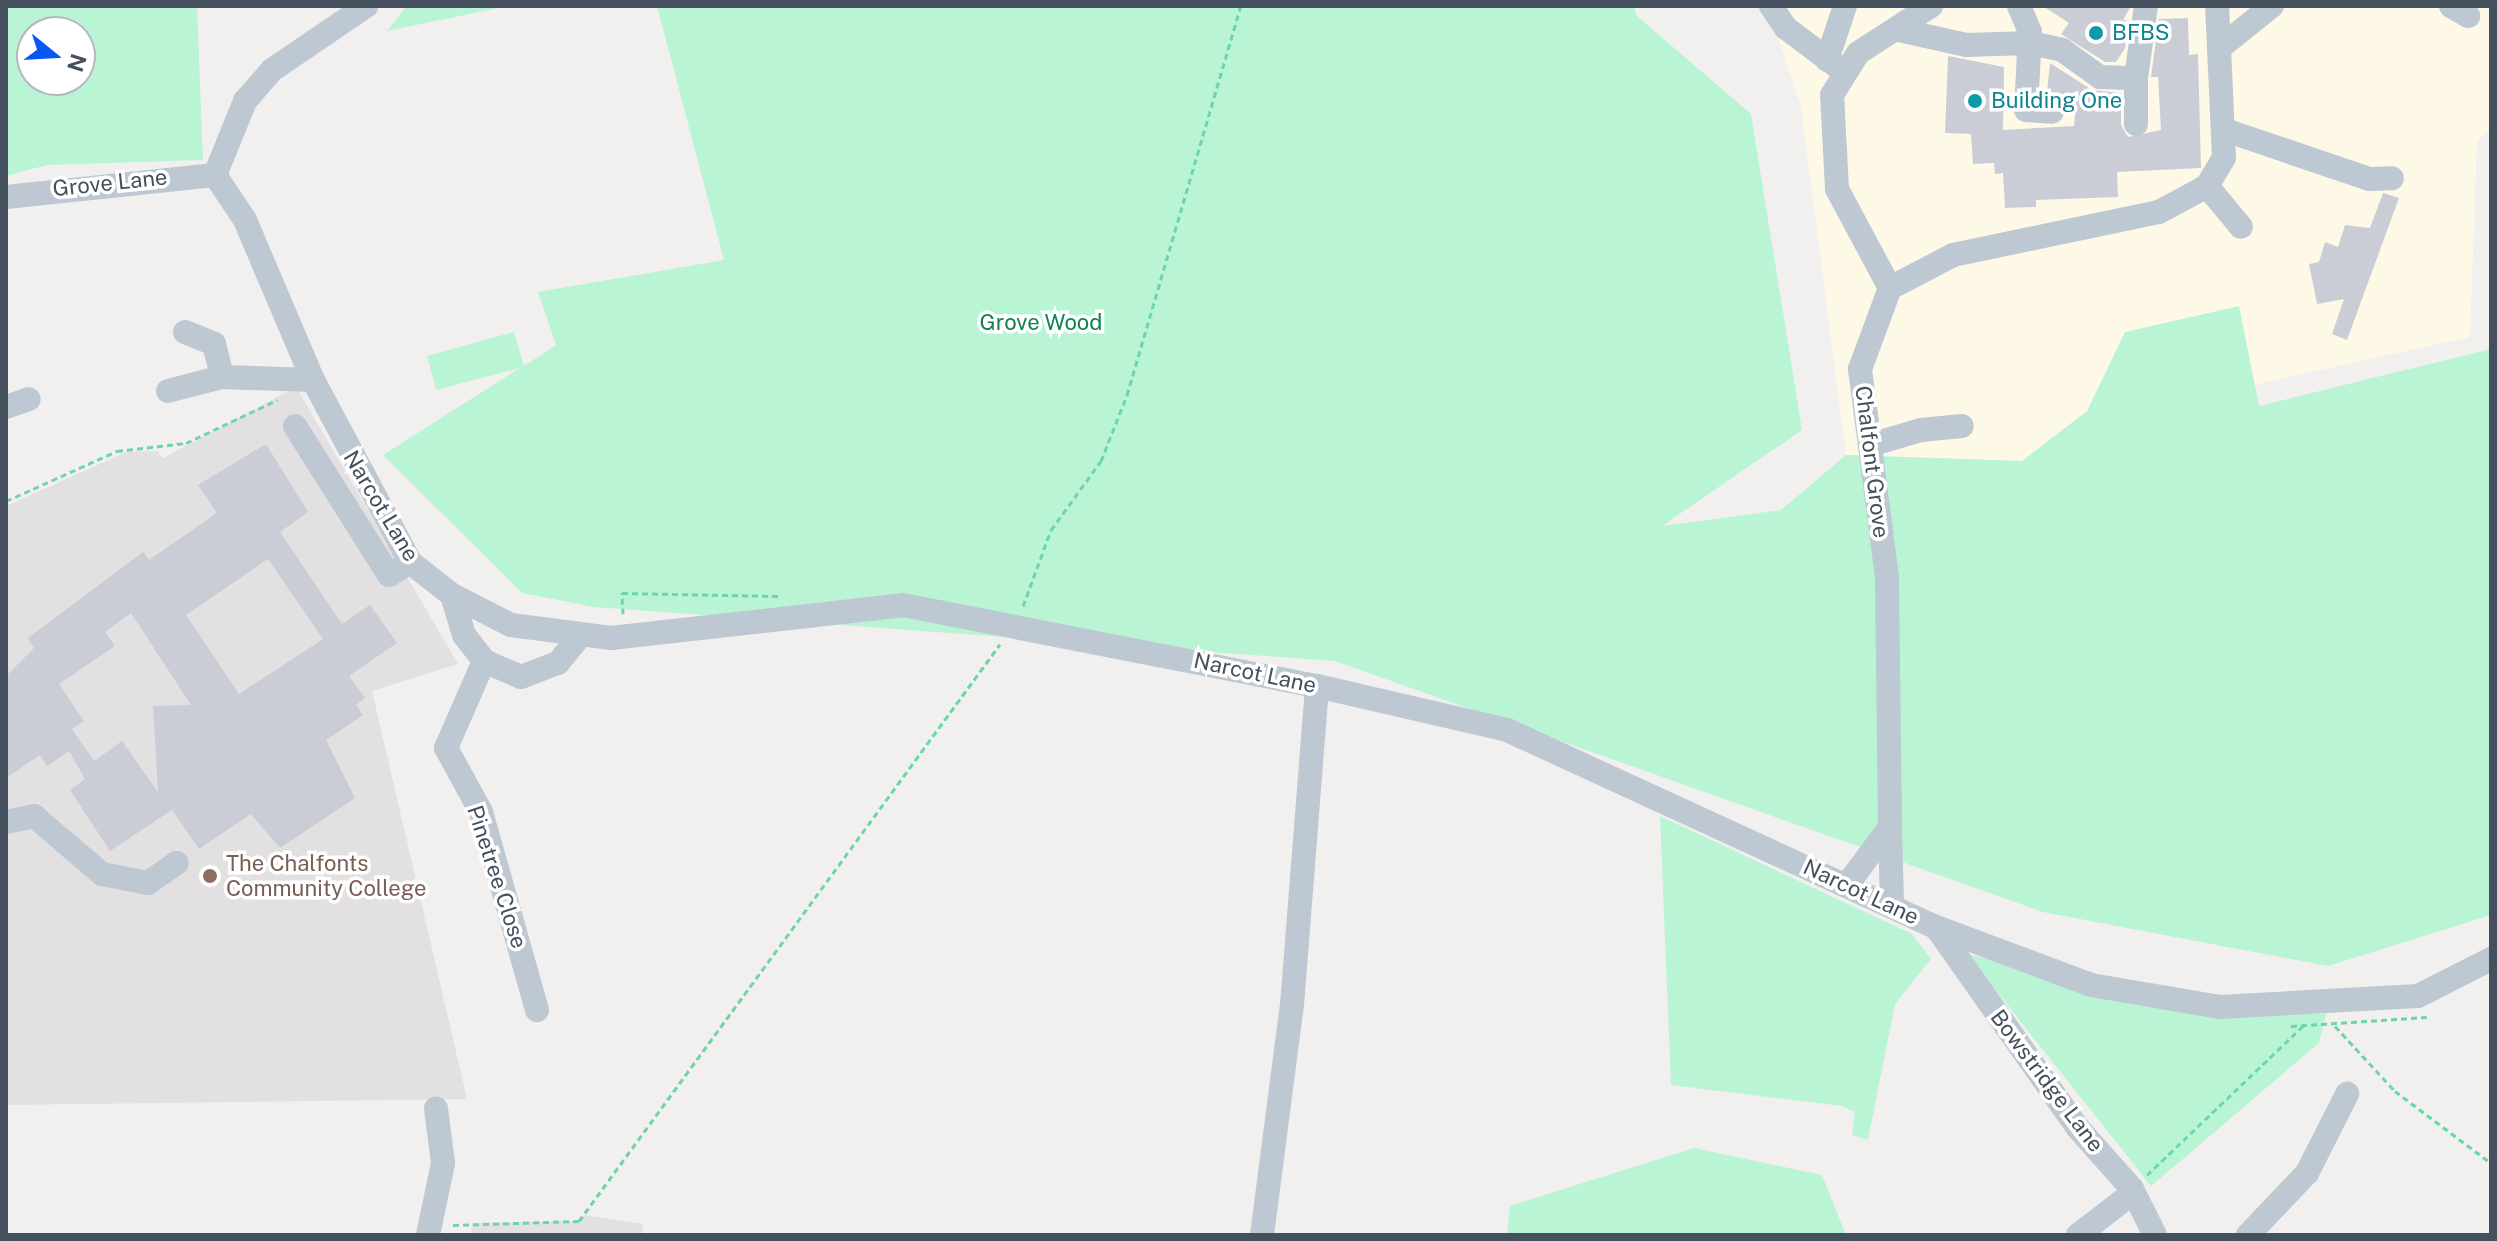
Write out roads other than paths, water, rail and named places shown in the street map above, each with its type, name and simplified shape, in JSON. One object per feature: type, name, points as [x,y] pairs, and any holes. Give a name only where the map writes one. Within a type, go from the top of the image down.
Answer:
[{"type":"street","points":[[215,175],[245,101],[272,70],[366,6]]},
{"type":"street","points":[[1771,6],[1786,28],[1834,65]]},
{"type":"street","points":[[1845,6],[1832,95],[1837,189],[1890,288],[1953,255],[2159,212],[2207,186],[2224,158],[2222,46],[2217,6]]},
{"type":"street","points":[[1834,65],[1899,30],[1931,6]]},
{"type":"street","points":[[2019,6],[2030,43],[2026,110],[2052,112]]},
{"type":"street","points":[[2136,124],[2136,78],[2146,6]]},
{"type":"street","points":[[2222,46],[2272,6]]},
{"type":"street","points":[[1899,30],[1966,45],[2030,43],[2062,50],[2100,77],[2136,78]]},
{"type":"street","points":[[2225,130],[2369,179],[2392,178]]},
{"type":"street","name":"Grove Lane","points":[[6,197],[215,175]]},
{"type":"street","name":"Narcot Lane","points":[[215,175],[245,220],[313,380],[410,562],[452,595],[511,625],[578,638],[625,637],[903,605],[1015,611],[1507,730],[1936,927],[2091,985],[2220,1007],[2418,996],[2491,959]]},
{"type":"street","points":[[2207,186],[2241,227]]},
{"type":"street","name":"Chalfont Grove","points":[[1890,288],[1860,369],[1887,577],[1892,906]]},
{"type":"street","points":[[185,332],[214,344],[222,377]]},
{"type":"street","points":[[168,391],[222,377],[313,380]]},
{"type":"street","points":[[295,426],[389,575],[410,562]]},
{"type":"street","points":[[1870,445],[1921,430],[1962,426]]},
{"type":"street","points":[[452,595],[464,635],[484,661],[521,677],[558,663],[578,638]]},
{"type":"street","name":"Pinetree Close","points":[[484,661],[446,748],[481,812],[537,1010]]},
{"type":"street","points":[[1262,1235],[1292,1005],[1317,686]]},
{"type":"street","points":[[6,822],[34,816],[102,874],[148,883],[177,863]]},
{"type":"street","points":[[1847,885],[1890,827]]},
{"type":"street","name":"Bowstridge Lane","points":[[1936,927],[2077,1127],[2133,1191],[2155,1235]]},
{"type":"street","points":[[2248,1235],[2307,1173],[2347,1094]]},
{"type":"street","points":[[430,1231],[443,1163],[436,1108]]},
{"type":"street","points":[[2078,1235],[2133,1191]]},
{"type":"place","name":"BFBS","points":[[2096,33]]},
{"type":"place","name":"Building One","points":[[1975,101]]},
{"type":"place","name":"The Chalfonts Community College","points":[[210,876]]},
{"type":"park label","name":"Grove Wood","points":[[1041,323]]}]
